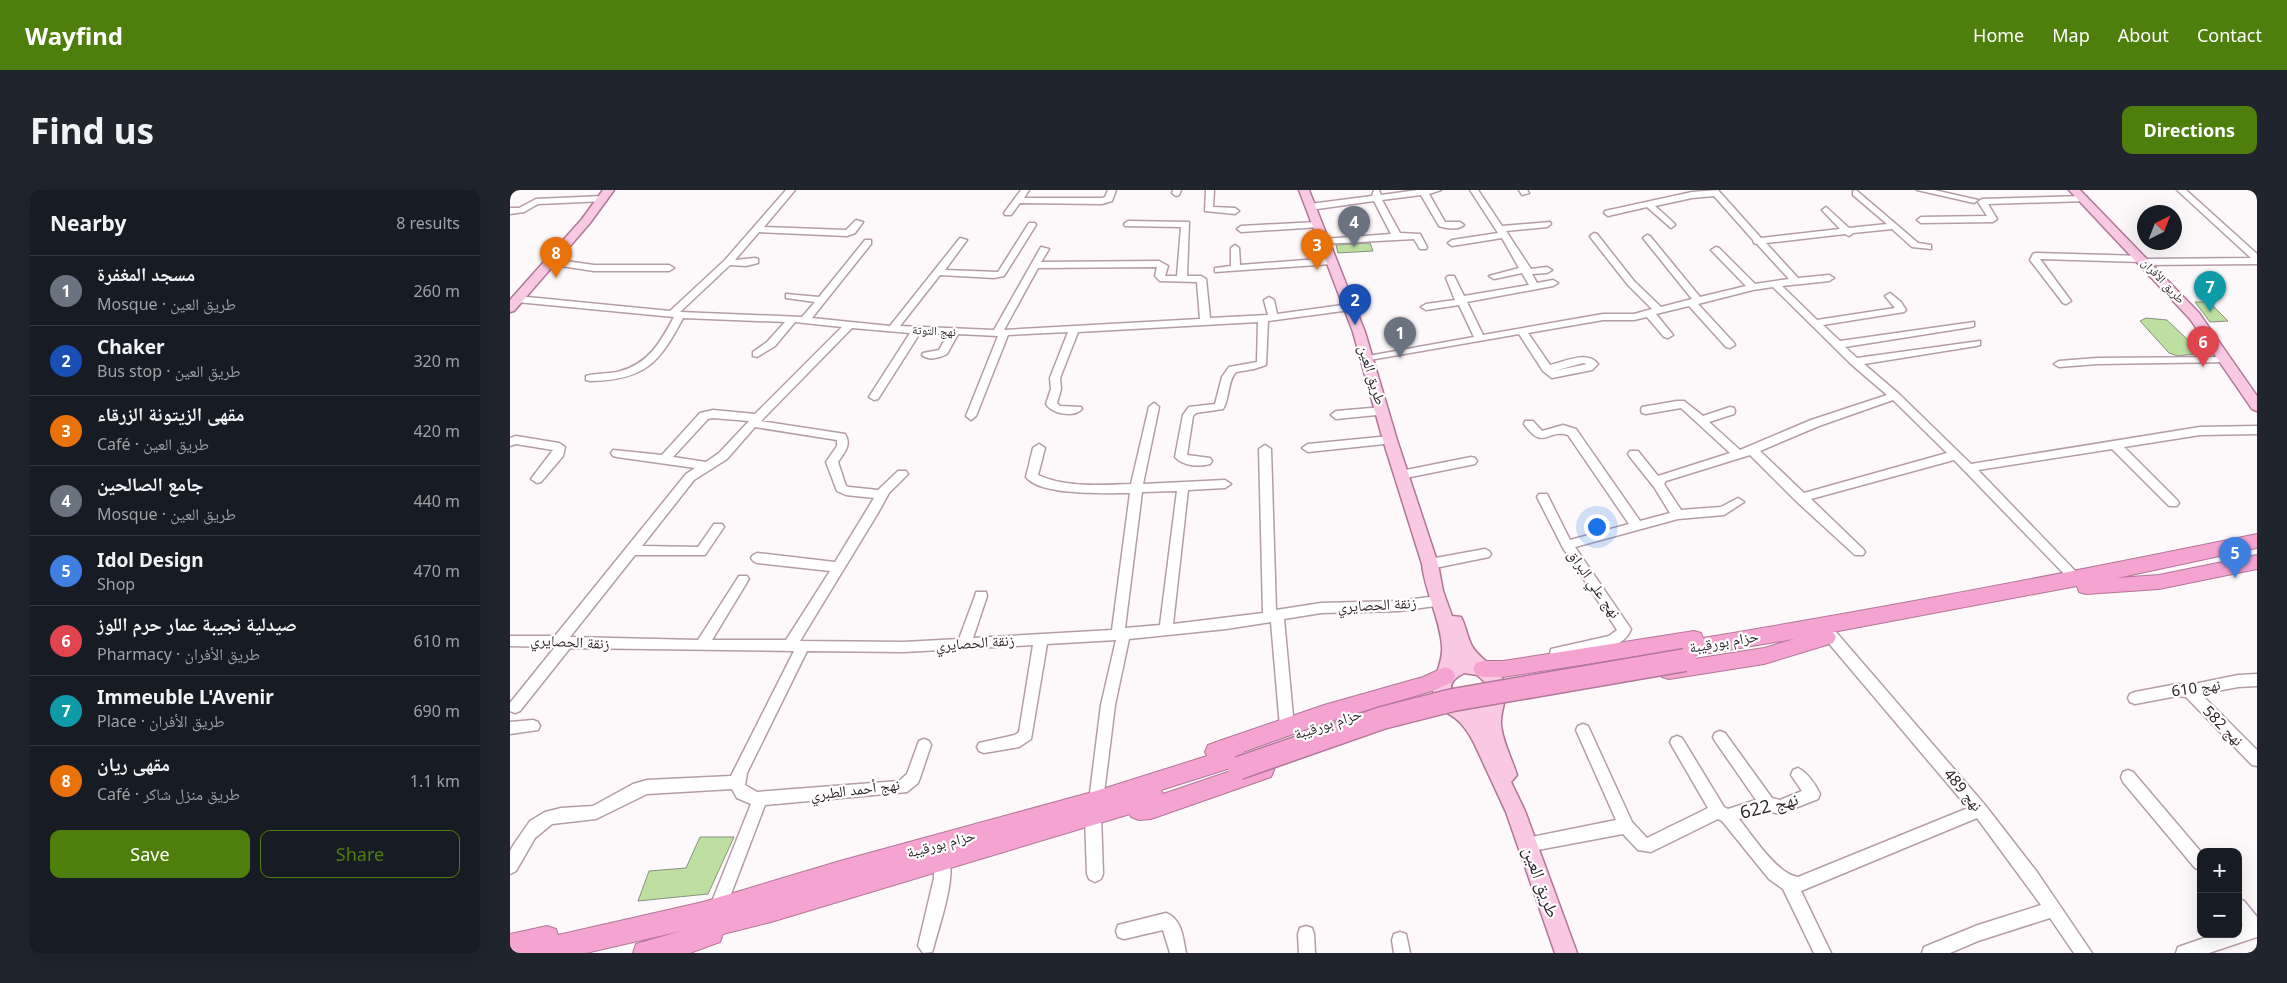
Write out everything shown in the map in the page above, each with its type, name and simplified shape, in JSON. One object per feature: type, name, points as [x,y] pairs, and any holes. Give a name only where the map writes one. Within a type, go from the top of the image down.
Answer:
[{"type":"highway","points":[[2079,583],[2133,559],[2257,535]]},
{"type":"highway","points":[[2146,570],[2257,542]]},
{"type":"highway","points":[[2146,570],[2257,552]]},
{"type":"highway","points":[[2079,583],[2160,582],[2257,562]]},
{"type":"highway","name":"حزام بورقيبة","points":[[591,953],[771,910],[942,860],[1237,762],[1382,718],[1453,700],[1682,655],[1827,633],[2146,570]]},
{"type":"highway","points":[[1481,668],[1556,660],[1741,633],[1827,633]]},
{"type":"highway","points":[[1494,703],[1605,681],[1764,656],[1827,633]]},
{"type":"highway","points":[[1094,809],[1162,771],[1287,727],[1428,684],[1446,675]]},
{"type":"highway","points":[[1094,809],[1152,809],[1351,739],[1458,712]]},
{"type":"highway","name":"حزام بورقيبة","points":[[532,953],[717,909],[840,872],[1094,809]]},
{"type":"highway","points":[[510,946],[689,906],[717,909]]},
{"type":"highway","points":[[645,953],[681,948],[771,910]]},
{"type":"main road","name":"طريق العين","points":[[1304,190],[1368,358],[1390,440],[1430,564],[1430,578],[1451,649],[1450,664],[1446,675]]},
{"type":"main road","name":"طريق الأفران","points":[[2074,190],[2195,316],[2257,406]]},
{"type":"main road","points":[[514,303],[551,262],[606,195]]},
{"type":"main road","name":"طريق العين","points":[[1430,564],[1440,577],[1466,650],[1481,668]]},
{"type":"main road","points":[[1462,666],[1481,668],[1493,678],[1497,685],[1498,692],[1494,703],[1484,712],[1475,714],[1458,712],[1442,697],[1440,688],[1446,675],[1462,666]]},
{"type":"main road","name":"طريق العين","points":[[1494,703],[1491,714],[1493,730],[1506,772],[1515,811]]},
{"type":"main road","name":"طريق العين","points":[[1458,712],[1476,729],[1482,739],[1515,811],[1566,953]]},
{"type":"street","points":[[590,378],[604,377],[646,364],[664,344],[676,315],[759,229],[791,190]]},
{"type":"street","points":[[1008,213],[1026,190]]},
{"type":"street","points":[[1018,200],[1105,201],[1109,199],[1112,190]]},
{"type":"street","points":[[1210,190],[1208,209],[1234,211]]},
{"type":"street","points":[[1310,207],[1376,194],[1437,190]]},
{"type":"street","points":[[1474,190],[1534,286]]},
{"type":"street","points":[[1921,190],[1978,201],[2084,199]]},
{"type":"street","points":[[1921,220],[1994,219],[1978,201],[1963,190]]},
{"type":"street","points":[[2181,190],[2257,260]]},
{"type":"street","points":[[1424,192],[1442,224],[1448,226],[1460,225]]},
{"type":"street","points":[[1608,213],[1648,204],[1680,193],[1714,192],[1796,281]]},
{"type":"street","points":[[1856,193],[1915,245],[1928,247]]},
{"type":"street","points":[[1376,194],[1396,236]]},
{"type":"street","points":[[510,211],[521,210],[536,202],[606,195]]},
{"type":"street","points":[[1648,204],[1671,225]]},
{"type":"street","points":[[1826,210],[1849,232]]},
{"type":"street","points":[[759,229],[847,233],[852,231],[859,222]]},
{"type":"street","points":[[1128,224],[1181,223],[1187,225],[1182,278]]},
{"type":"street","points":[[1452,243],[1547,224]]},
{"type":"street","points":[[939,272],[1001,274],[1032,225]]},
{"type":"street","points":[[1241,229],[1317,225]]},
{"type":"street","points":[[1758,241],[1894,226]]},
{"type":"street","points":[[1324,242],[1417,236],[1423,247]]},
{"type":"street","points":[[1594,236],[1631,283],[1643,293],[1668,336]]},
{"type":"street","points":[[1647,238],[1730,345]]},
{"type":"street","points":[[893,329],[963,240]]},
{"type":"street","points":[[805,320],[868,242]]},
{"type":"street","points":[[1236,248],[1236,269]]},
{"type":"street","points":[[971,416],[1000,333],[1044,249]]},
{"type":"street","points":[[1716,250],[1753,287]]},
{"type":"street","points":[[2066,301],[2035,260],[2036,256],[2144,261],[2257,260]]},
{"type":"street","points":[[728,262],[746,263],[755,261]]},
{"type":"street","points":[[1218,270],[1331,261]]},
{"type":"street","points":[[551,262],[594,268],[669,268]]},
{"type":"street","points":[[1036,265],[1159,264],[1162,266],[1161,278],[1201,279],[1204,321]]},
{"type":"street","points":[[1494,276],[1547,270]]},
{"type":"street","points":[[1450,278],[1479,337]]},
{"type":"street","points":[[1368,358],[1479,337],[1603,317],[1631,318],[1753,287],[1829,278]]},
{"type":"street","points":[[1426,307],[1553,283]]},
{"type":"street","points":[[1775,284],[1837,345],[1895,396],[1956,455],[2079,583]]},
{"type":"street","points":[[789,296],[822,300]]},
{"type":"street","points":[[1815,323],[1901,310],[1890,296]]},
{"type":"street","points":[[1206,461],[1189,461],[1181,456],[1188,415],[1193,410],[1219,407],[1226,377],[1231,370],[1236,367],[1258,366],[1262,363],[1269,300]]},
{"type":"street","name":"نهج التوتة","points":[[514,303],[676,315],[805,320],[893,329],[1000,333],[1268,318],[1350,307]]},
{"type":"street","points":[[757,354],[772,344],[793,320]]},
{"type":"street","points":[[1837,345],[1971,324]]},
{"type":"street","points":[[515,707],[632,550],[690,477],[723,456],[755,420],[849,325]]},
{"type":"street","points":[[874,397],[917,330]]},
{"type":"street","points":[[1073,330],[1055,378],[1056,389],[1051,404],[1054,408],[1059,409],[1077,409]]},
{"type":"street","points":[[1521,330],[1547,369]]},
{"type":"street","points":[[927,355],[936,355],[943,352],[954,332]]},
{"type":"street","points":[[1855,362],[1976,343]]},
{"type":"street","points":[[2059,364],[2096,361],[2226,360]]},
{"type":"street","points":[[1658,484],[1662,478],[1737,453],[1752,450],[1815,422],[1895,396]]},
{"type":"street","points":[[1646,410],[1681,404],[1688,406],[1737,453]]},
{"type":"street","points":[[1095,874],[1094,809],[1108,705],[1121,634],[1136,490],[1154,406]]},
{"type":"street","points":[[1336,415],[1383,411]]},
{"type":"street","points":[[1703,420],[1730,411]]},
{"type":"street","points":[[664,460],[704,416],[713,414],[755,420],[840,438],[843,440],[842,446],[832,462],[840,488],[846,491],[881,495]]},
{"type":"street","points":[[1529,424],[1540,435],[1563,429],[1572,432],[1636,526]]},
{"type":"street","points":[[1969,468],[2200,431],[2257,430]]},
{"type":"street","points":[[510,442],[516,440],[560,447],[559,453],[537,479]]},
{"type":"street","points":[[1308,448],[1390,440]]},
{"type":"street","points":[[2115,445],[2173,503]]},
{"type":"street","points":[[1040,448],[1031,473],[1034,479],[1068,486],[1136,490],[1225,484]]},
{"type":"street","points":[[1266,449],[1273,616],[1287,727]]},
{"type":"street","points":[[1752,450],[1800,498],[1859,552]]},
{"type":"street","points":[[617,453],[708,466]]},
{"type":"street","points":[[1634,454],[1658,484],[1678,516]]},
{"type":"street","points":[[1800,498],[1956,455]]},
{"type":"street","points":[[1401,475],[1471,461]]},
{"type":"street","points":[[510,866],[534,826],[542,819],[562,815],[589,814],[647,787],[736,782],[796,646],[837,567],[874,510],[881,495],[902,474]]},
{"type":"street","points":[[1166,630],[1183,487]]},
{"type":"street","points":[[1543,497],[1567,545],[1678,516],[1724,511],[1738,502]]},
{"type":"street","points":[[632,550],[700,552],[718,527]]},
{"type":"street","name":"نهج علي البراق","points":[[1556,660],[1556,653],[1562,650],[1612,641],[1619,638],[1623,632],[1621,622],[1567,545]]},
{"type":"street","points":[[1430,564],[1485,554]]},
{"type":"street","points":[[757,558],[837,567]]},
{"type":"street","points":[[702,645],[742,580]]},
{"type":"street","points":[[964,643],[981,596]]},
{"type":"street","name":"زنقة الحصايري","points":[[510,641],[904,647],[1121,634],[1226,624],[1321,608],[1399,606],[1438,601]]},
{"type":"street","name":"نهج 489","points":[[1827,633],[1980,810],[2084,953]]},
{"type":"street","points":[[984,746],[1019,741],[1026,735],[1041,638]]},
{"type":"street","name":"نهج 610","points":[[2135,698],[2177,690],[2189,691],[2238,681],[2257,680]]},
{"type":"street","name":"نهج 582","points":[[2189,691],[2257,760]]},
{"type":"street","points":[[510,728],[533,726]]},
{"type":"street","name":"نهج 622","points":[[1583,730],[1628,828],[1644,846],[1723,814],[1767,804],[1780,807],[1813,794],[1798,775]]},
{"type":"street","points":[[1720,737],[1767,804]]},
{"type":"street","points":[[1677,742],[1723,814],[1776,874],[1789,884],[1823,953]]},
{"type":"street","name":"نهج أحمد الطبري","points":[[736,782],[738,790],[746,796],[760,799],[902,787],[913,778],[924,745]]},
{"type":"street","points":[[2128,777],[2197,858]]},
{"type":"street","points":[[717,909],[760,799]]},
{"type":"street","points":[[1789,884],[1798,885],[1980,810]]},
{"type":"street","points":[[1527,845],[1628,828]]},
{"type":"street","points":[[926,946],[942,878],[942,860]]},
{"type":"street","points":[[1930,953],[1978,933],[2053,909]]},
{"type":"street","points":[[2184,953],[2257,929],[2242,912]]},
{"type":"street","points":[[1124,932],[1166,921],[1172,928],[1178,953]]},
{"type":"street","points":[[1306,934],[1307,953]]},
{"type":"building","points":[[1370,243],[1373,251],[1338,253],[1336,245]]},
{"type":"building","points":[[2195,302],[2209,302],[2228,321],[2210,322]]},
{"type":"building","points":[[2146,318],[2167,320],[2188,340],[2196,352],[2193,352],[2194,354],[2178,356],[2169,353],[2140,321]]},
{"type":"building","points":[[700,837],[734,837],[708,894],[638,901],[649,871],[686,868]]},
{"type":"place","name":"جامع الصالحين","points":[[1354,247]]},
{"type":"place","name":"مقهى الزيتونة الزرقاء","points":[[1317,270]]},
{"type":"place","name":"مقهى ريان","points":[[556,278]]},
{"type":"place","name":"Immeuble L'Avenir","points":[[2210,312]]},
{"type":"place","name":"Chaker","points":[[1355,325]]},
{"type":"place","name":"مسجد المغفرة","points":[[1400,358]]},
{"type":"place","name":"صيدلية نجيبة عمار حرم اللوز","points":[[2203,367]]},
{"type":"place","name":"Idol Design","points":[[2235,578]]}]
